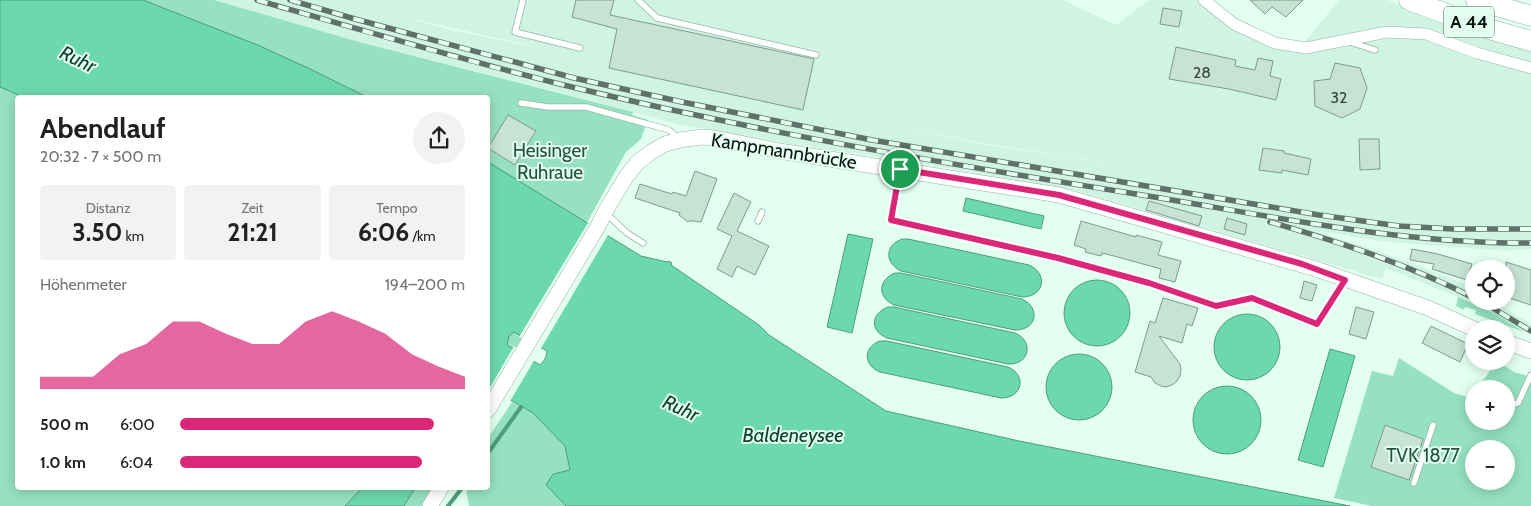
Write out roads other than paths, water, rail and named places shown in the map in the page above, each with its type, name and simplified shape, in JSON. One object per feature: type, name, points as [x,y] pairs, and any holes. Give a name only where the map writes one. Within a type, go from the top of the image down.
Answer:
[{"type":"highway","name":"A 44","points":[[1408,0],[1482,27],[1531,41]]},
{"type":"highway","name":"A 44","points":[[1476,0],[1531,16]]},
{"type":"street","points":[[1204,0],[1234,24],[1275,43],[1306,48],[1386,32],[1426,34],[1477,53],[1531,68]]},
{"type":"street","name":"Kampmannbrücke","points":[[490,407],[626,177],[637,164],[658,148],[680,140],[702,137],[1059,195],[1302,264],[1428,308],[1465,325]]},
{"type":"street","points":[[1515,345],[1531,351]]},
{"type":"street","points":[[430,506],[440,490]]},
{"type":"lane","points":[[523,0],[515,32],[580,48]]},
{"type":"lane","points":[[638,0],[657,18],[816,54]]},
{"type":"lane","points":[[1346,40],[1375,50]]},
{"type":"lane","points":[[521,103],[548,107],[586,107],[670,130],[680,140]]},
{"type":"lane","points":[[900,169],[891,220],[1058,258],[1149,283],[1216,306],[1252,298],[1317,324],[1345,280]]},
{"type":"lane","points":[[605,212],[627,233],[643,243]]},
{"type":"lane","points":[[758,221],[762,212]]},
{"type":"lane","points":[[1515,404],[1518,403],[1531,375]]},
{"type":"lane","points":[[1414,483],[1432,425]]},
{"type":"water","name":"Ruhr","points":[[0,0],[143,0],[260,46],[363,95],[18,95],[0,87]]},
{"type":"water","points":[[490,163],[641,256],[672,263],[671,265],[759,325],[769,335],[886,411],[1019,441],[1350,506],[566,506],[546,485],[553,474],[570,470],[565,446],[533,413],[490,388]],"holes":[[[514,332],[547,351],[545,359],[540,365],[507,345],[509,336]]]},
{"type":"water","points":[[966,198],[1044,216],[1041,229],[963,211]]},
{"type":"water","points":[[848,234],[873,239],[852,333],[827,327]]},
{"type":"water","points":[[902,239],[1029,265],[1039,274],[1041,284],[1035,293],[1022,297],[901,271],[892,264],[889,255],[892,246]]},
{"type":"water","points":[[895,273],[1022,299],[1032,308],[1034,318],[1028,326],[1015,330],[894,305],[885,298],[882,289],[885,280]]},
{"type":"water","points":[[1097,280],[1110,283],[1120,290],[1127,300],[1130,313],[1127,326],[1120,336],[1110,343],[1097,346],[1084,343],[1074,336],[1067,326],[1064,313],[1067,300],[1074,290],[1084,283]]},
{"type":"water","points":[[888,307],[1015,333],[1025,341],[1027,352],[1021,361],[1008,364],[887,338],[877,331],[874,322],[878,314]]},
{"type":"water","points":[[1247,314],[1260,316],[1275,329],[1278,334],[1280,347],[1278,360],[1265,375],[1260,378],[1247,380],[1234,378],[1219,365],[1216,360],[1214,347],[1216,334],[1229,319],[1234,316]]},
{"type":"water","points":[[880,341],[1008,367],[1018,375],[1020,386],[1014,394],[1001,398],[880,372],[870,365],[867,356],[870,347]]},
{"type":"water","points":[[1330,349],[1355,356],[1323,467],[1298,460]]},
{"type":"water","points":[[1072,354],[1086,354],[1098,359],[1107,368],[1112,380],[1110,400],[1103,411],[1086,420],[1072,420],[1060,415],[1051,406],[1046,394],[1046,380],[1051,368],[1060,359]]},
{"type":"water","points":[[1227,386],[1240,389],[1251,396],[1258,407],[1261,420],[1258,433],[1251,444],[1240,451],[1227,454],[1214,451],[1203,444],[1196,433],[1193,420],[1196,407],[1203,396],[1214,389]]},
{"type":"water","points":[[360,490],[414,490],[404,506],[345,506]]},
{"type":"waterway","points":[[490,450],[521,407]]},
{"type":"waterway","points":[[448,506],[460,490]]},
{"type":"railway","points":[[257,0],[532,77],[782,133],[994,171],[1333,227],[1432,239],[1531,243]]},
{"type":"railway","points":[[290,0],[574,78],[872,140],[1319,215],[1399,226],[1453,229],[1531,229]]},
{"type":"railway","points":[[1270,222],[1374,255],[1465,294]]},
{"type":"railway","points":[[1496,310],[1531,331]]},
{"type":"park label","name":"Heisinger Ruhraue","points":[[550,161]]},
{"type":"park label","name":"TVK 1877","points":[[1423,455]]},
{"type":"water label","name":"Baldeneysee","points":[[793,435]]}]
